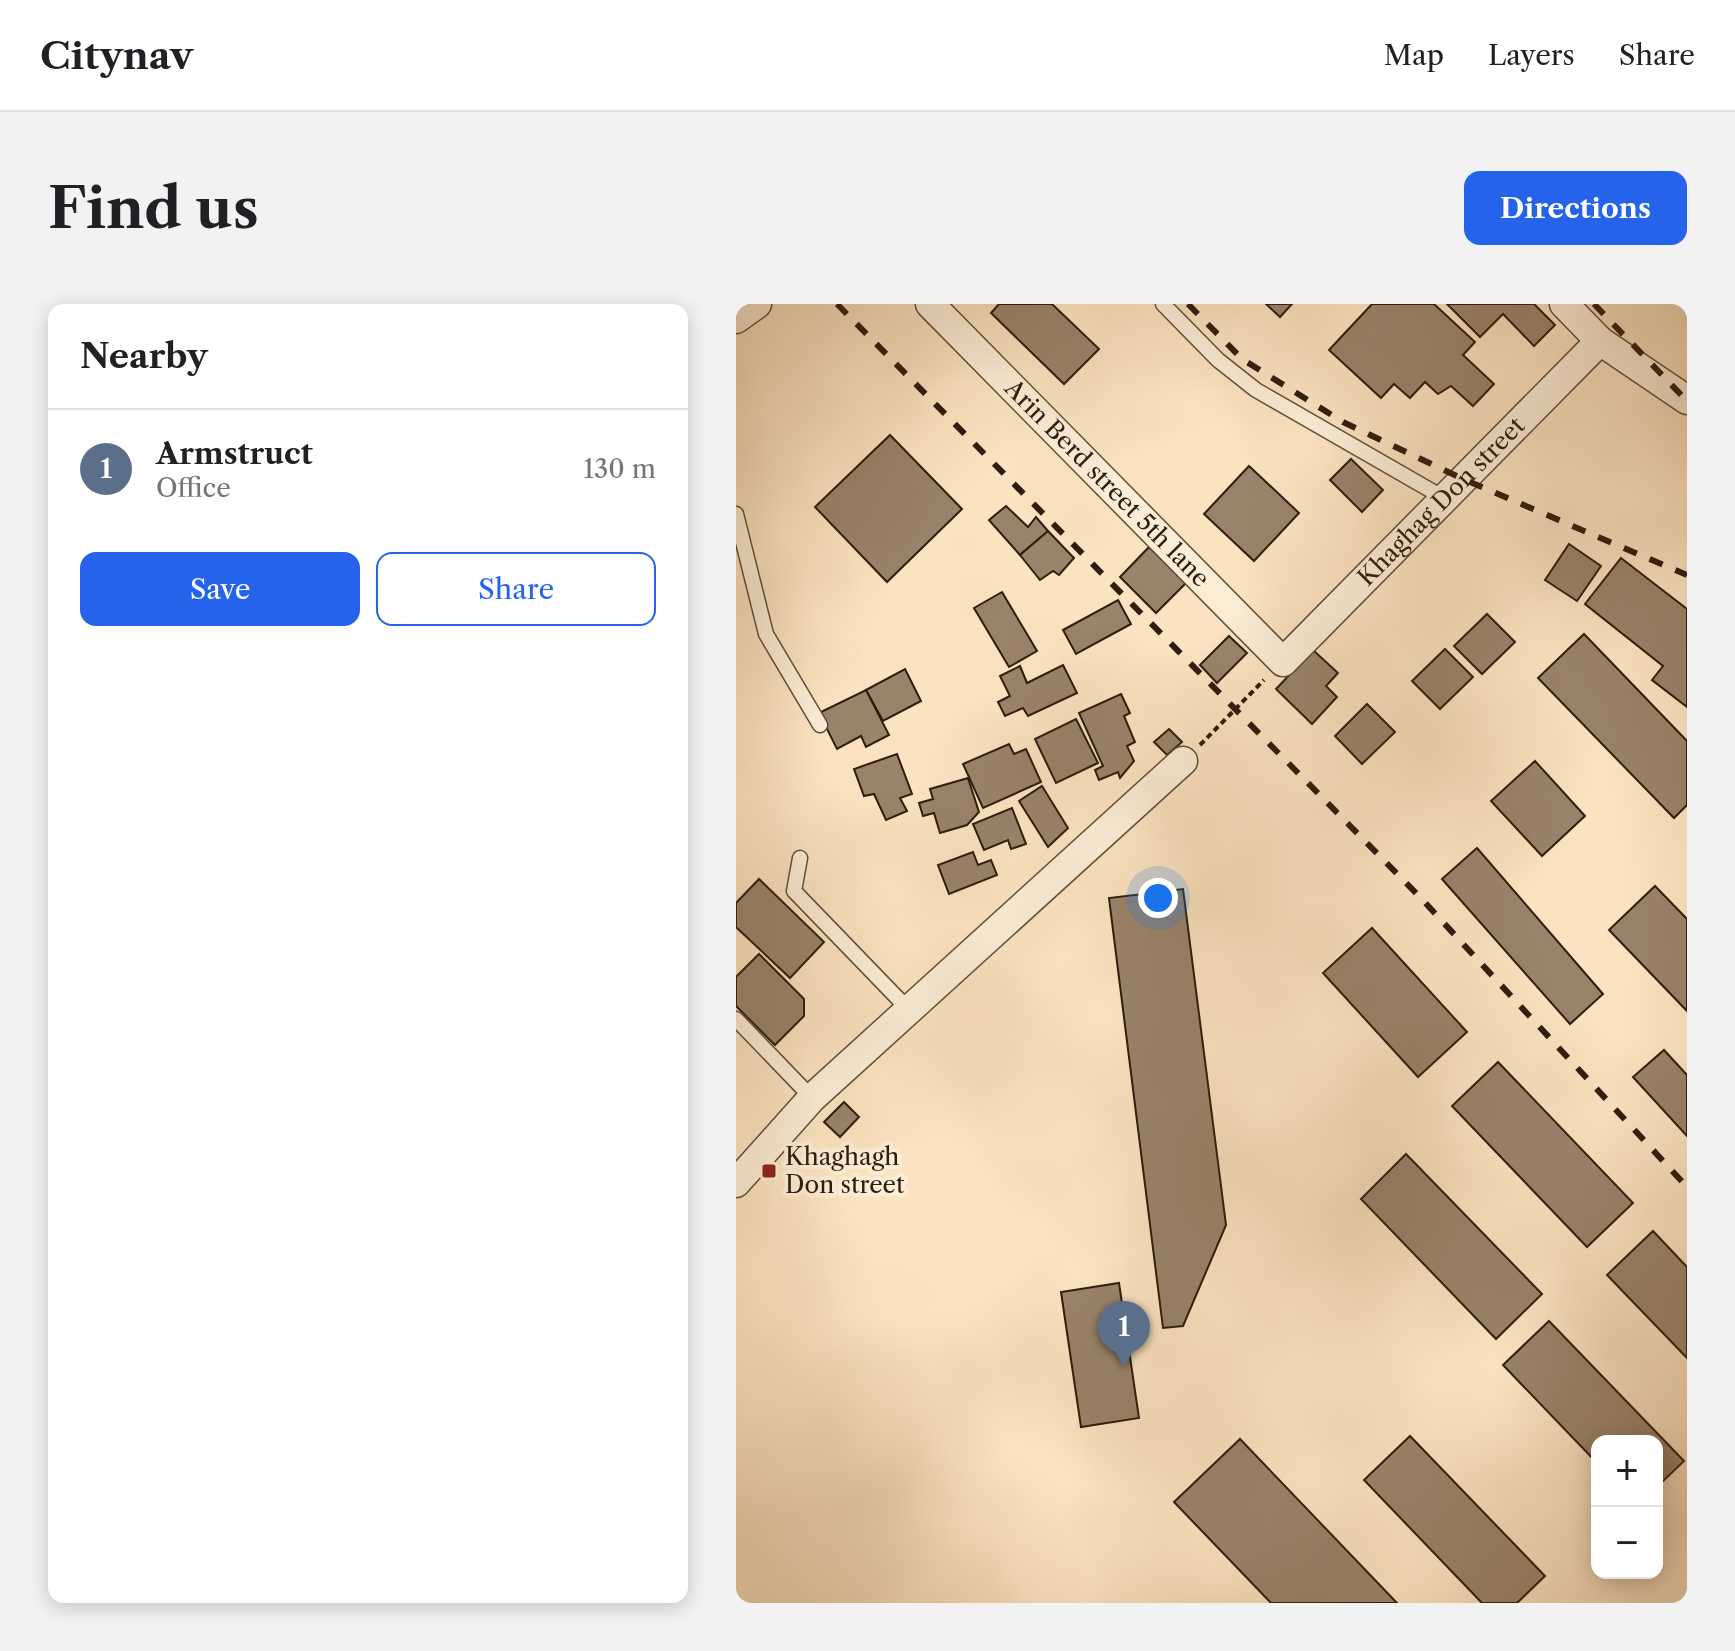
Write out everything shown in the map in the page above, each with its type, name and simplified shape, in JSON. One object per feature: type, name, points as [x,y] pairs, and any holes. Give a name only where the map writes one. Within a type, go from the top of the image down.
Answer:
[{"type":"street","points":[[736,319],[757,304]]},
{"type":"street","name":"Arin Berd street 5th lane","points":[[930,304],[1283,662]]},
{"type":"street","points":[[1564,304],[1600,341],[1687,400]]},
{"type":"street","name":"Khaghag Don street","points":[[1283,662],[1600,341]]},
{"type":"street","points":[[736,1183],[812,1098],[1183,761]]},
{"type":"lane","points":[[1163,304],[1218,360],[1256,390],[1444,498]]},
{"type":"lane","points":[[736,514],[766,634],[820,725]]},
{"type":"lane","points":[[800,858],[794,891],[909,1010]]},
{"type":"lane","points":[[736,1019],[812,1098]]},
{"type":"path","points":[[1183,761],[1283,662]]},
{"type":"building","points":[[999,304],[1052,304],[1099,349],[1064,384],[991,313]]},
{"type":"building","points":[[1266,304],[1292,304],[1280,317]]},
{"type":"building","points":[[1372,304],[1434,304],[1475,342],[1463,355],[1494,384],[1473,406],[1451,386],[1438,394],[1425,382],[1410,398],[1394,384],[1381,398],[1329,350]]},
{"type":"building","points":[[1447,304],[1534,304],[1555,325],[1534,346],[1503,314],[1480,337]]},
{"type":"building","points":[[890,435],[962,509],[887,582],[815,507]]},
{"type":"building","points":[[1351,459],[1383,490],[1362,512],[1330,480]]},
{"type":"building","points":[[1249,466],[1299,513],[1254,561],[1204,514]]},
{"type":"building","points":[[1006,506],[1028,527],[1036,517],[1048,531],[1020,555],[989,520]]},
{"type":"building","points":[[1048,531],[1074,558],[1059,575],[1053,571],[1040,580],[1020,555]]},
{"type":"building","points":[[1569,544],[1601,566],[1577,601],[1545,580]]},
{"type":"building","points":[[1149,547],[1186,583],[1156,613],[1120,577]]},
{"type":"building","points":[[1621,558],[1687,609],[1687,707],[1652,680],[1663,666],[1585,604]]},
{"type":"building","points":[[1002,592],[1037,651],[1009,667],[974,608]]},
{"type":"building","points":[[1118,600],[1131,624],[1076,654],[1063,630]]},
{"type":"building","points":[[1487,614],[1515,642],[1482,674],[1454,646]]},
{"type":"building","points":[[1584,634],[1687,741],[1687,805],[1674,818],[1538,678]]},
{"type":"building","points":[[1229,636],[1247,653],[1217,683],[1200,665]]},
{"type":"building","points":[[1445,649],[1473,677],[1440,709],[1412,681]]},
{"type":"building","points":[[1313,650],[1338,673],[1326,686],[1337,697],[1312,724],[1276,689]]},
{"type":"building","points":[[1063,665],[1077,693],[1028,716],[1023,708],[1005,716],[998,702],[1010,696],[1000,676],[1020,666],[1027,683]]},
{"type":"building","points":[[905,669],[921,701],[883,721],[866,690]]},
{"type":"building","points":[[866,690],[889,735],[866,747],[861,736],[837,749],[819,713]]},
{"type":"building","points":[[1121,694],[1130,713],[1124,716],[1135,742],[1127,746],[1134,761],[1120,778],[1118,772],[1099,780],[1095,770],[1103,766],[1079,713]]},
{"type":"building","points":[[1367,704],[1395,732],[1362,764],[1335,736]]},
{"type":"building","points":[[1076,719],[1098,763],[1056,783],[1035,739]]},
{"type":"building","points":[[1169,729],[1182,742],[1167,755],[1154,742]]},
{"type":"building","points":[[1009,744],[1014,754],[1026,749],[1041,782],[983,808],[963,764]]},
{"type":"building","points":[[897,754],[912,794],[900,798],[907,811],[886,820],[874,794],[864,796],[854,769]]},
{"type":"building","points":[[1535,761],[1585,816],[1542,856],[1491,801]]},
{"type":"building","points":[[968,778],[979,812],[967,825],[940,833],[934,813],[923,816],[919,803],[933,799],[930,789]]},
{"type":"building","points":[[1042,786],[1068,828],[1048,847],[1019,801]]},
{"type":"building","points":[[1012,808],[1026,844],[1011,849],[1008,840],[984,850],[973,824]]},
{"type":"building","points":[[1477,848],[1603,994],[1570,1024],[1442,879]]},
{"type":"building","points":[[973,852],[978,865],[991,860],[997,875],[949,894],[938,865]]},
{"type":"building","points":[[759,879],[824,942],[790,978],[736,927],[736,903]]},
{"type":"building","points":[[1655,886],[1687,919],[1687,1011],[1609,930]]},
{"type":"building","points":[[1183,889],[1226,1225],[1183,1326],[1163,1328],[1109,898]]},
{"type":"building","points":[[1372,928],[1467,1032],[1418,1077],[1323,973]]},
{"type":"building","points":[[759,954],[804,999],[804,1016],[775,1045],[736,1006],[736,977]]},
{"type":"building","points":[[1664,1050],[1687,1075],[1687,1136],[1633,1077]]},
{"type":"building","points":[[1498,1062],[1633,1203],[1587,1247],[1452,1106]]},
{"type":"building","points":[[844,1102],[859,1117],[840,1137],[824,1122]]},
{"type":"building","points":[[1406,1154],[1542,1294],[1496,1339],[1361,1199]]},
{"type":"building","points":[[1653,1231],[1687,1267],[1687,1358],[1607,1275]]},
{"type":"building","points":[[1119,1283],[1139,1418],[1081,1427],[1061,1292]]},
{"type":"building","points":[[1549,1321],[1659,1435],[1591,1435],[1591,1457],[1503,1365]]},
{"type":"building","points":[[1410,1436],[1545,1576],[1517,1603],[1482,1603],[1364,1480]]},
{"type":"building","points":[[1240,1439],[1397,1603],[1271,1603],[1174,1502]]},
{"type":"building","points":[[1663,1439],[1684,1461],[1663,1481]]},
{"type":"railway","points":[[837,304],[1418,895],[1687,1187]]},
{"type":"railway","points":[[1188,304],[1242,359],[1343,422],[1463,479],[1687,575]]},
{"type":"railway","points":[[1594,304],[1687,401]]},
{"type":"place","name":"Khaghagh Don street","points":[[769,1171]]},
{"type":"place","name":"Armstruct","points":[[1124,1367]]}]
